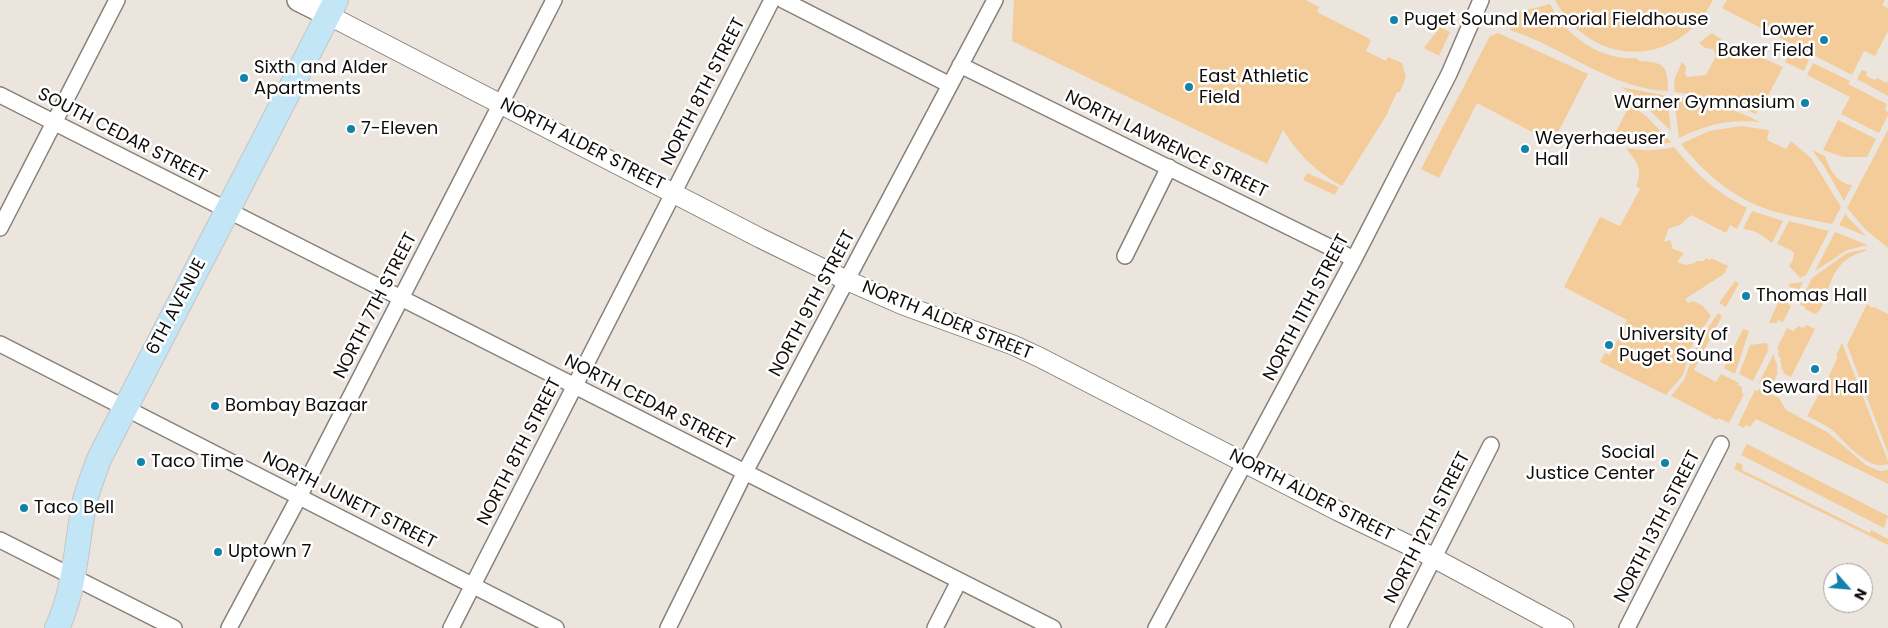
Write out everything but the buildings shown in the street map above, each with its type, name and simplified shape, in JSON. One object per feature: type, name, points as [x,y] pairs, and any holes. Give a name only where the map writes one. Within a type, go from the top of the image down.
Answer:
[{"type":"main road","points":[[298,0],[332,8]]},
{"type":"main road","name":"6TH AVENUE","points":[[56,628],[66,607],[73,578],[91,480],[125,408],[332,8]]},
{"type":"street","points":[[0,228],[117,0]]},
{"type":"street","name":"NORTH 7TH STREET","points":[[229,628],[300,497],[554,0]]},
{"type":"street","name":"NORTH 8TH STREET","points":[[451,628],[772,0]]},
{"type":"street","points":[[783,0],[950,85]]},
{"type":"street","name":"NORTH 9TH STREET","points":[[668,628],[745,472],[995,0]]},
{"type":"street","name":"NORTH 11TH STREET","points":[[1156,628],[1354,259],[1449,74],[1481,0]]},
{"type":"street","name":"NORTH ALDER STREET","points":[[332,8],[501,104],[846,280],[903,305],[1030,353],[1246,462],[1338,511],[1434,558],[1564,628]]},
{"type":"street","name":"NORTH LAWRENCE STREET","points":[[960,65],[1354,259]]},
{"type":"street","name":"SOUTH CEDAR STREET","points":[[0,95],[228,210]]},
{"type":"street","points":[[1125,256],[1169,167]]},
{"type":"street","name":"NORTH CEDAR STREET","points":[[228,210],[1053,628]]},
{"type":"street","name":"NORTH JUNETT STREET","points":[[0,344],[556,628]]},
{"type":"street","name":"NORTH 13TH STREET","points":[[1627,628],[1721,444]]},
{"type":"street","name":"NORTH 12TH STREET","points":[[1398,628],[1491,445]]},
{"type":"street","points":[[0,540],[174,628]]},
{"type":"street","points":[[934,628],[959,580]]},
{"type":"shaded area","name":"East Athletic Field","points":[[1014,0],[1306,0],[1319,7],[1317,12],[1368,38],[1371,41],[1366,51],[1386,61],[1388,57],[1402,63],[1406,77],[1400,92],[1397,92],[1386,116],[1342,186],[1324,175],[1309,162],[1283,130],[1267,164],[1012,41]]},
{"type":"shaded area","points":[[1555,0],[1713,0],[1697,23],[1678,39],[1657,49],[1634,52],[1611,48],[1590,39],[1571,22]]},
{"type":"shaded area","name":"Lower Baker Field","points":[[1727,0],[1885,0],[1882,5],[1888,8],[1888,31],[1875,56],[1864,51],[1852,75],[1722,8]]},
{"type":"shaded area","points":[[1550,4],[1557,16],[1575,36],[1597,51],[1623,58],[1637,58],[1639,61],[1659,64],[1667,75],[1668,91],[1647,89],[1626,83],[1530,37],[1510,30],[1515,13]]},
{"type":"shaded area","points":[[1440,27],[1450,32],[1439,56],[1424,48]]},
{"type":"shaded area","points":[[1498,33],[1588,74],[1555,138],[1553,137],[1551,142],[1477,103],[1439,178],[1421,169],[1490,36]]},
{"type":"shaded area","points":[[1712,33],[1724,41],[1783,67],[1765,102],[1763,101],[1756,114],[1716,100],[1675,92],[1674,80],[1682,62],[1686,67],[1685,74],[1687,77],[1706,75],[1716,56],[1713,49],[1705,48],[1699,43]]},
{"type":"shaded area","points":[[1791,51],[1809,60],[1804,71],[1785,62]]},
{"type":"shaded area","points":[[1813,63],[1850,81],[1848,84],[1887,104],[1885,110],[1888,112],[1888,115],[1879,133],[1841,114],[1850,97],[1807,75]]},
{"type":"shaded area","points":[[1862,70],[1867,72],[1866,76],[1875,80],[1877,78],[1887,83],[1888,81],[1888,96],[1857,79]]},
{"type":"shaded area","points":[[1621,87],[1667,96],[1671,131],[1638,99]]},
{"type":"shaded area","points":[[1674,97],[1719,106],[1760,122],[1728,122],[1699,129],[1679,138]]},
{"type":"shaded area","points":[[1630,104],[1646,116],[1671,142],[1656,145],[1642,144],[1615,134]]},
{"type":"shaded area","points":[[1838,120],[1876,139],[1867,157],[1843,157],[1823,150]]},
{"type":"shaded area","points":[[1741,126],[1769,130],[1767,140],[1786,149],[1791,141],[1811,158],[1841,207],[1832,224],[1776,212],[1748,201],[1723,186],[1711,176],[1681,144],[1709,131]]},
{"type":"shaded area","points":[[1888,130],[1888,248],[1865,229],[1847,208]]},
{"type":"shaded area","points":[[1674,147],[1707,182],[1747,208],[1737,229],[1730,225],[1726,233],[1691,215],[1680,225],[1668,229],[1664,242],[1670,240],[1673,249],[1684,253],[1677,262],[1685,265],[1695,263],[1696,261],[1704,261],[1706,258],[1710,260],[1711,258],[1728,266],[1724,274],[1685,299],[1688,303],[1693,301],[1703,306],[1711,316],[1693,343],[1683,375],[1666,395],[1600,362],[1605,353],[1610,355],[1627,320],[1564,287],[1600,217],[1620,226],[1640,189],[1636,186],[1639,174],[1638,166],[1626,148],[1650,150]]},
{"type":"shaded area","points":[[1812,150],[1825,156],[1838,179],[1852,185],[1844,201],[1824,166]]},
{"type":"shaded area","points":[[1307,173],[1339,187],[1335,195],[1303,180]]},
{"type":"shaded area","points":[[1752,211],[1783,221],[1772,243],[1758,233],[1743,229]]},
{"type":"shaded area","points":[[1845,214],[1866,236],[1839,225]]},
{"type":"shaded area","points":[[1789,221],[1829,231],[1806,275],[1800,278],[1789,266],[1793,260],[1794,253],[1777,244]]},
{"type":"shaded area","points":[[1835,232],[1868,245],[1847,250],[1815,271]]},
{"type":"shaded area","points":[[1866,249],[1845,261],[1836,271],[1824,303],[1817,313],[1815,314],[1805,309],[1805,307],[1799,304],[1812,278],[1847,253]]},
{"type":"shaded area","points":[[1735,281],[1739,283],[1726,307],[1719,303]]},
{"type":"shaded area","points":[[1803,282],[1793,301],[1789,299],[1790,297],[1785,294],[1788,289],[1793,290],[1794,288],[1789,287],[1789,284]]},
{"type":"shaded area","points":[[1780,298],[1791,306],[1783,322],[1778,320],[1777,323],[1769,323]]},
{"type":"shaded area","points":[[1867,304],[1888,314],[1888,453],[1847,345]]},
{"type":"shaded area","points":[[1718,313],[1722,316],[1694,370],[1716,382],[1721,374],[1739,383],[1738,385],[1742,387],[1742,393],[1744,394],[1729,423],[1718,418],[1717,420],[1671,396],[1684,380],[1698,342]]},
{"type":"shaded area","points":[[1807,325],[1815,329],[1791,377],[1783,373],[1777,348],[1787,328],[1793,331],[1799,326],[1803,328]]},
{"type":"shaded area","points":[[1743,329],[1749,331],[1735,374],[1724,368]]},
{"type":"shaded area","points":[[1766,343],[1769,349],[1753,381],[1739,374],[1750,345]]},
{"type":"shaded area","points":[[1842,343],[1888,464],[1873,464],[1865,460],[1831,429],[1807,416],[1831,372]]},
{"type":"shaded area","points":[[1773,355],[1775,356],[1774,359],[1777,363],[1778,372],[1774,381],[1767,385],[1763,383],[1762,385],[1759,383]]},
{"type":"shaded area","points":[[1759,389],[1779,398],[1786,410],[1827,432],[1866,465],[1880,471],[1888,470],[1888,484],[1756,419],[1750,427],[1746,425],[1744,428],[1738,425],[1755,390],[1758,391]]},
{"type":"shaded area","points":[[1747,444],[1888,516],[1884,528],[1741,455]]},
{"type":"shaded area","points":[[1737,462],[1743,465],[1742,470],[1870,533],[1871,530],[1888,539],[1888,545],[1734,469]]},
{"type":"place","name":"Puget Sound Memorial Fieldhouse","points":[[1394,20]]},
{"type":"place","name":"Lower Baker Field","points":[[1824,40]]},
{"type":"place","name":"Sixth and Alder Apartments","points":[[244,78]]},
{"type":"place","name":"East Athletic Field","points":[[1189,87]]},
{"type":"place","name":"Warner Gymnasium","points":[[1805,103]]},
{"type":"place","name":"7-Eleven","points":[[351,129]]},
{"type":"place","name":"Weyerhaeuser Hall","points":[[1525,149]]},
{"type":"place","name":"Thomas Hall","points":[[1746,296]]},
{"type":"place","name":"University of Puget Sound","points":[[1609,345]]},
{"type":"place","name":"Seward Hall","points":[[1815,369]]},
{"type":"place","name":"Bombay Bazaar","points":[[215,406]]},
{"type":"place","name":"Taco Time","points":[[141,462]]},
{"type":"place","name":"Social Justice Center","points":[[1665,463]]},
{"type":"place","name":"Taco Bell","points":[[24,508]]},
{"type":"place","name":"Uptown 7","points":[[218,552]]}]
